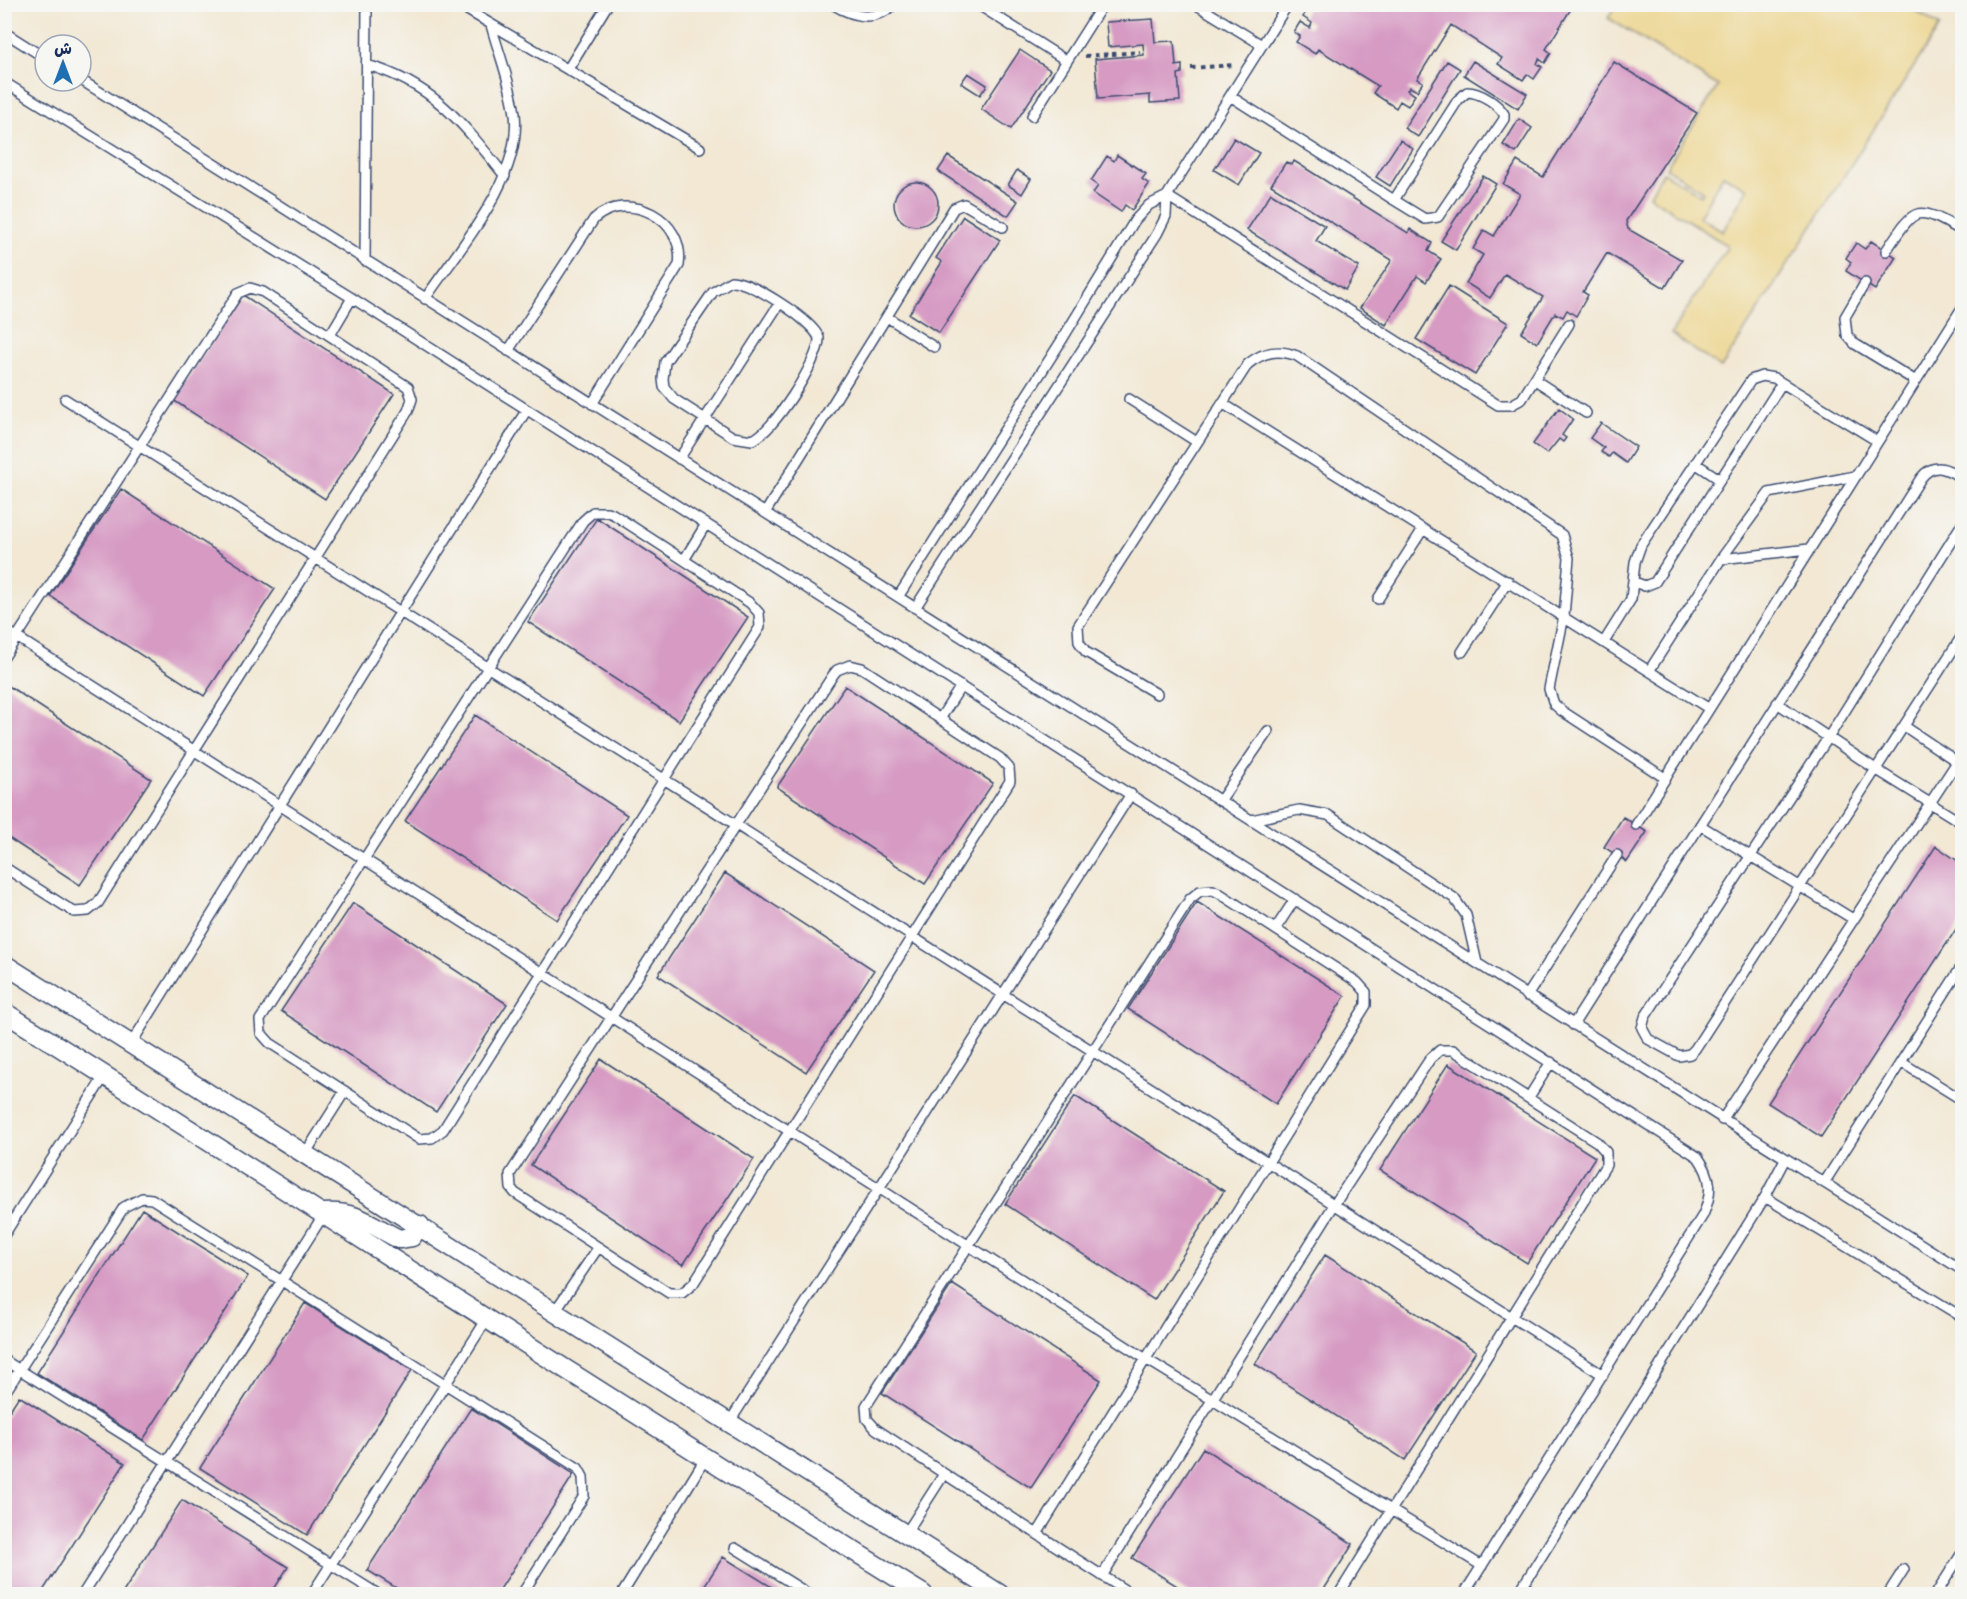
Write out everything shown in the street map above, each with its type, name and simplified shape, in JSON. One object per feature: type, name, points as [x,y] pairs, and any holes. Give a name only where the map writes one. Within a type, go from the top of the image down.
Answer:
[{"type":"street","points":[[4,964],[420,1225],[1000,1594]]},
{"type":"street","points":[[4,1012],[324,1213],[705,1459],[924,1594]]},
{"type":"street","points":[[324,1213],[348,1213],[360,1216],[399,1239],[412,1236],[420,1225]]},
{"type":"lane","points":[[365,261],[367,4]]},
{"type":"lane","points":[[457,4],[700,148]]},
{"type":"lane","points":[[568,69],[608,4]]},
{"type":"lane","points":[[832,4],[859,17],[880,14],[895,4]]},
{"type":"lane","points":[[977,4],[1069,59]]},
{"type":"lane","points":[[1032,116],[1103,4]]},
{"type":"lane","points":[[1195,4],[1262,45]]},
{"type":"lane","points":[[898,597],[1060,343],[1135,220],[1149,205],[1167,196],[1287,4]]},
{"type":"lane","points":[[1956,4],[1962,9]]},
{"type":"lane","points":[[425,298],[505,176],[514,144],[515,114],[491,25]]},
{"type":"lane","points":[[4,32],[33,50]]},
{"type":"lane","points":[[367,65],[405,78],[436,98],[461,122],[505,176]]},
{"type":"lane","points":[[4,82],[351,298],[1698,1157],[1707,1170],[1711,1185],[1709,1200],[1703,1215],[1464,1594]]},
{"type":"lane","points":[[93,88],[1962,1270]]},
{"type":"lane","points":[[1230,96],[1394,200],[1425,219],[1438,217],[1502,123],[1502,110],[1474,92],[1462,95],[1394,200]]},
{"type":"lane","points":[[915,608],[1162,225],[1167,196]]},
{"type":"lane","points":[[1167,196],[1492,403],[1504,406],[1517,403],[1535,380],[1569,324]]},
{"type":"lane","points":[[765,513],[957,205],[964,204],[1003,227]]},
{"type":"lane","points":[[507,351],[594,219],[602,212],[612,207],[633,206],[664,223],[677,237],[680,246],[679,265],[592,404]]},
{"type":"lane","points":[[1886,251],[1909,217],[1921,212],[1934,215],[1962,231]]},
{"type":"lane","points":[[731,281],[746,283],[813,326],[819,338],[817,356],[768,430],[758,438],[739,440],[705,419],[668,394],[663,379],[665,362],[713,292],[724,283],[731,281]]},
{"type":"lane","points":[[1865,283],[1845,317],[1846,335],[1855,344],[1916,381]]},
{"type":"lane","points":[[4,657],[238,293],[250,288],[257,289],[408,387],[412,399],[408,411],[93,908],[81,913],[74,912],[4,867]]},
{"type":"lane","points":[[330,335],[351,298]]},
{"type":"lane","points":[[679,459],[779,304]]},
{"type":"lane","points":[[1636,825],[1962,309]]},
{"type":"lane","points":[[887,317],[934,347]]},
{"type":"lane","points":[[1060,343],[1078,354]]},
{"type":"lane","points":[[1157,694],[1086,652],[1079,642],[1078,626],[1248,363],[1255,358],[1281,351],[1297,356],[1562,536],[1569,558],[1564,616],[1548,689],[1554,704],[1665,778]]},
{"type":"lane","points":[[1604,642],[1629,605],[1635,562],[1641,545],[1746,384],[1762,376],[1782,383],[1877,441]]},
{"type":"lane","points":[[1535,380],[1586,413]]},
{"type":"lane","points":[[1634,582],[1645,586],[1655,582],[1782,383]]},
{"type":"lane","points":[[65,399],[1603,1375]]},
{"type":"lane","points":[[1129,399],[1197,442]]},
{"type":"lane","points":[[1222,403],[1708,708]]},
{"type":"lane","points":[[131,1044],[526,411]]},
{"type":"lane","points":[[1695,463],[1719,479]]},
{"type":"lane","points":[[1573,1026],[1925,473],[1942,467],[1962,478]]},
{"type":"lane","points":[[1649,671],[1721,560],[1769,493],[1855,476]]},
{"type":"lane","points":[[593,512],[612,514],[756,608],[759,613],[760,627],[542,973],[438,1135],[426,1140],[419,1139],[265,1039],[261,1033],[260,1020],[488,668],[583,521],[593,512]]},
{"type":"lane","points":[[684,560],[706,524]]},
{"type":"lane","points":[[1962,524],[1828,738],[1642,1022],[1642,1028],[1648,1039],[1674,1055],[1684,1056],[1695,1049],[1962,636]]},
{"type":"lane","points":[[1378,600],[1423,529]]},
{"type":"lane","points":[[1721,560],[1809,549]]},
{"type":"lane","points":[[1462,652],[1508,581]]},
{"type":"lane","points":[[4,629],[1146,1359],[1482,1566]]},
{"type":"lane","points":[[843,666],[862,668],[1006,762],[1009,768],[1010,781],[789,1131],[688,1289],[676,1294],[669,1293],[515,1193],[511,1188],[510,1174],[735,825],[833,675],[843,666]]},
{"type":"lane","points":[[940,719],[961,686]]},
{"type":"lane","points":[[1777,703],[1962,823]]},
{"type":"lane","points":[[1722,1120],[1929,803],[1960,763],[1904,726]]},
{"type":"lane","points":[[1220,801],[1268,731]]},
{"type":"lane","points":[[729,1423],[1001,994],[1131,794]]},
{"type":"lane","points":[[1251,820],[1299,810],[1328,815],[1454,898],[1466,915],[1477,963]]},
{"type":"lane","points":[[1700,825],[1853,920]]},
{"type":"lane","points":[[1527,996],[1617,855]]},
{"type":"lane","points":[[1037,1534],[1363,1011],[1367,999],[1362,986],[1276,928],[1213,890],[1194,894],[968,1245],[866,1406],[865,1413],[871,1425],[944,1474],[1102,1576],[1131,1594]]},
{"type":"lane","points":[[1276,928],[1295,899]]},
{"type":"lane","points":[[1824,1183],[1962,966]]},
{"type":"lane","points":[[1102,1576],[1214,1401],[1334,1205],[1430,1059],[1440,1050],[1459,1052],[1597,1142],[1606,1152],[1607,1158],[1603,1171],[1339,1594]]},
{"type":"lane","points":[[1528,1097],[1551,1062]]},
{"type":"lane","points":[[1901,1062],[1962,1100]]},
{"type":"lane","points":[[5,1234],[105,1075]]},
{"type":"lane","points":[[305,1154],[345,1091]]},
{"type":"lane","points":[[1518,1594],[1765,1197],[1785,1159]]},
{"type":"lane","points":[[1765,1197],[1962,1317]]},
{"type":"lane","points":[[4,1394],[118,1215],[132,1201],[141,1198],[161,1203],[570,1462],[583,1477],[584,1496],[522,1594]]},
{"type":"lane","points":[[83,1594],[324,1213]]},
{"type":"lane","points":[[555,1311],[598,1248]]},
{"type":"lane","points":[[312,1594],[487,1319]]},
{"type":"lane","points":[[4,1360],[378,1594]]},
{"type":"lane","points":[[622,1594],[705,1459]]},
{"type":"lane","points":[[905,1534],[944,1474]]},
{"type":"lane","points":[[735,1548],[809,1594]]},
{"type":"lane","points":[[1936,1594],[1962,1553]]},
{"type":"lane","points":[[1888,1594],[1904,1569]]},
{"type":"path","points":[[1069,59],[1140,52]]},
{"type":"path","points":[[1191,68],[1250,64]]},
{"type":"sand","points":[[1617,4],[1906,5],[1940,26],[1721,368],[1671,334],[1728,246],[1649,196],[1663,172],[1701,195],[1703,191],[1666,168],[1718,86],[1608,18]],"holes":[[[1723,175],[1747,189],[1723,231],[1699,217]]]},
{"type":"building","points":[[1316,4],[1574,4],[1546,49],[1551,53],[1545,63],[1539,59],[1537,64],[1542,67],[1534,79],[1527,74],[1523,80],[1498,64],[1502,58],[1451,25],[1417,79],[1423,82],[1417,91],[1410,87],[1407,90],[1415,95],[1408,106],[1400,101],[1396,108],[1373,93],[1378,86],[1318,49],[1315,54],[1296,42],[1300,36],[1294,32],[1300,22],[1310,28],[1312,23],[1303,17],[1308,8],[1312,11]]},
{"type":"building","points":[[1153,19],[1155,42],[1174,41],[1176,66],[1182,65],[1182,73],[1178,74],[1180,101],[1150,103],[1150,95],[1098,99],[1095,59],[1144,55],[1143,44],[1108,47],[1106,22]]},
{"type":"building","points":[[1020,50],[1050,70],[1011,129],[981,109]]},
{"type":"building","points":[[1447,61],[1460,69],[1418,137],[1404,128]]},
{"type":"building","points":[[1473,61],[1527,94],[1518,109],[1464,75]]},
{"type":"building","points":[[1614,62],[1697,113],[1626,221],[1628,229],[1682,260],[1665,288],[1607,253],[1583,292],[1588,295],[1576,316],[1567,310],[1563,317],[1555,313],[1537,343],[1521,333],[1543,297],[1505,274],[1490,298],[1466,283],[1483,255],[1473,249],[1484,230],[1494,236],[1520,194],[1503,184],[1517,161],[1543,177]]},
{"type":"building","points":[[968,73],[987,85],[980,95],[961,83]]},
{"type":"building","points":[[1519,119],[1532,128],[1516,153],[1503,145]]},
{"type":"building","points":[[1234,138],[1259,153],[1239,185],[1214,170]]},
{"type":"building","points":[[1400,140],[1413,149],[1390,186],[1376,177]]},
{"type":"building","points":[[1117,155],[1146,174],[1142,179],[1149,184],[1132,210],[1125,205],[1121,212],[1093,193],[1098,186],[1091,181],[1107,156],[1114,161]]},
{"type":"building","points":[[948,156],[1018,201],[1008,216],[938,171]]},
{"type":"building","points":[[1294,161],[1408,233],[1410,229],[1432,243],[1428,251],[1441,259],[1426,282],[1417,276],[1386,325],[1360,308],[1392,260],[1271,185],[1286,162],[1292,165]]},
{"type":"building","points":[[1017,170],[1031,179],[1022,194],[1008,185]]},
{"type":"building","points":[[1483,176],[1496,184],[1456,250],[1441,241]]},
{"type":"building","points":[[916,182],[932,188],[938,204],[932,220],[916,226],[900,220],[894,204],[900,188]]},
{"type":"building","points":[[1271,193],[1325,226],[1316,241],[1359,267],[1345,290],[1247,230]]},
{"type":"building","points":[[963,216],[1000,240],[939,333],[909,314],[942,262],[936,258]]},
{"type":"building","points":[[1871,241],[1896,257],[1875,290],[1846,271],[1851,262],[1846,258],[1856,243],[1865,249]]},
{"type":"building","points":[[1449,286],[1508,323],[1475,375],[1416,339]]},
{"type":"building","points":[[243,295],[394,394],[325,499],[173,400]]},
{"type":"building","points":[[1559,408],[1573,419],[1562,435],[1566,438],[1563,442],[1559,439],[1547,454],[1533,444]]},
{"type":"building","points":[[1601,423],[1636,447],[1626,463],[1612,453],[1609,457],[1601,452],[1604,448],[1590,438]]},
{"type":"building","points":[[121,489],[275,589],[204,696],[50,596]]},
{"type":"building","points":[[597,518],[748,617],[679,721],[528,622]]},
{"type":"building","points":[[4,683],[151,779],[80,885],[4,835]]},
{"type":"building","points":[[845,686],[993,783],[925,884],[777,787]]},
{"type":"building","points":[[475,715],[627,815],[557,920],[405,821]]},
{"type":"building","points":[[1623,817],[1647,832],[1627,862],[1604,847]]},
{"type":"building","points":[[1936,846],[1962,864],[1962,920],[1821,1137],[1768,1103]]},
{"type":"building","points":[[725,873],[874,970],[806,1072],[658,975]]},
{"type":"building","points":[[1197,902],[1345,996],[1276,1104],[1128,1009]]},
{"type":"building","points":[[353,903],[507,1004],[436,1112],[281,1011]]},
{"type":"building","points":[[601,1059],[754,1159],[683,1265],[531,1165]]},
{"type":"building","points":[[1448,1064],[1595,1157],[1527,1263],[1380,1170]]},
{"type":"building","points":[[1075,1096],[1224,1191],[1154,1300],[1005,1204]]},
{"type":"building","points":[[142,1209],[248,1276],[143,1440],[37,1373]]},
{"type":"building","points":[[1325,1255],[1476,1351],[1405,1460],[1255,1364]]},
{"type":"building","points":[[952,1284],[1101,1380],[1031,1488],[882,1393]]},
{"type":"building","points":[[305,1303],[412,1370],[307,1535],[200,1468]]},
{"type":"building","points":[[19,1396],[125,1463],[41,1594],[4,1594],[4,1419]]},
{"type":"building","points":[[471,1408],[574,1474],[497,1594],[406,1594],[367,1570]]},
{"type":"building","points":[[1203,1448],[1353,1544],[1321,1594],[1190,1594],[1132,1558]]},
{"type":"building","points":[[182,1500],[288,1567],[271,1594],[122,1594]]},
{"type":"building","points":[[723,1557],[783,1594],[699,1594]]}]
